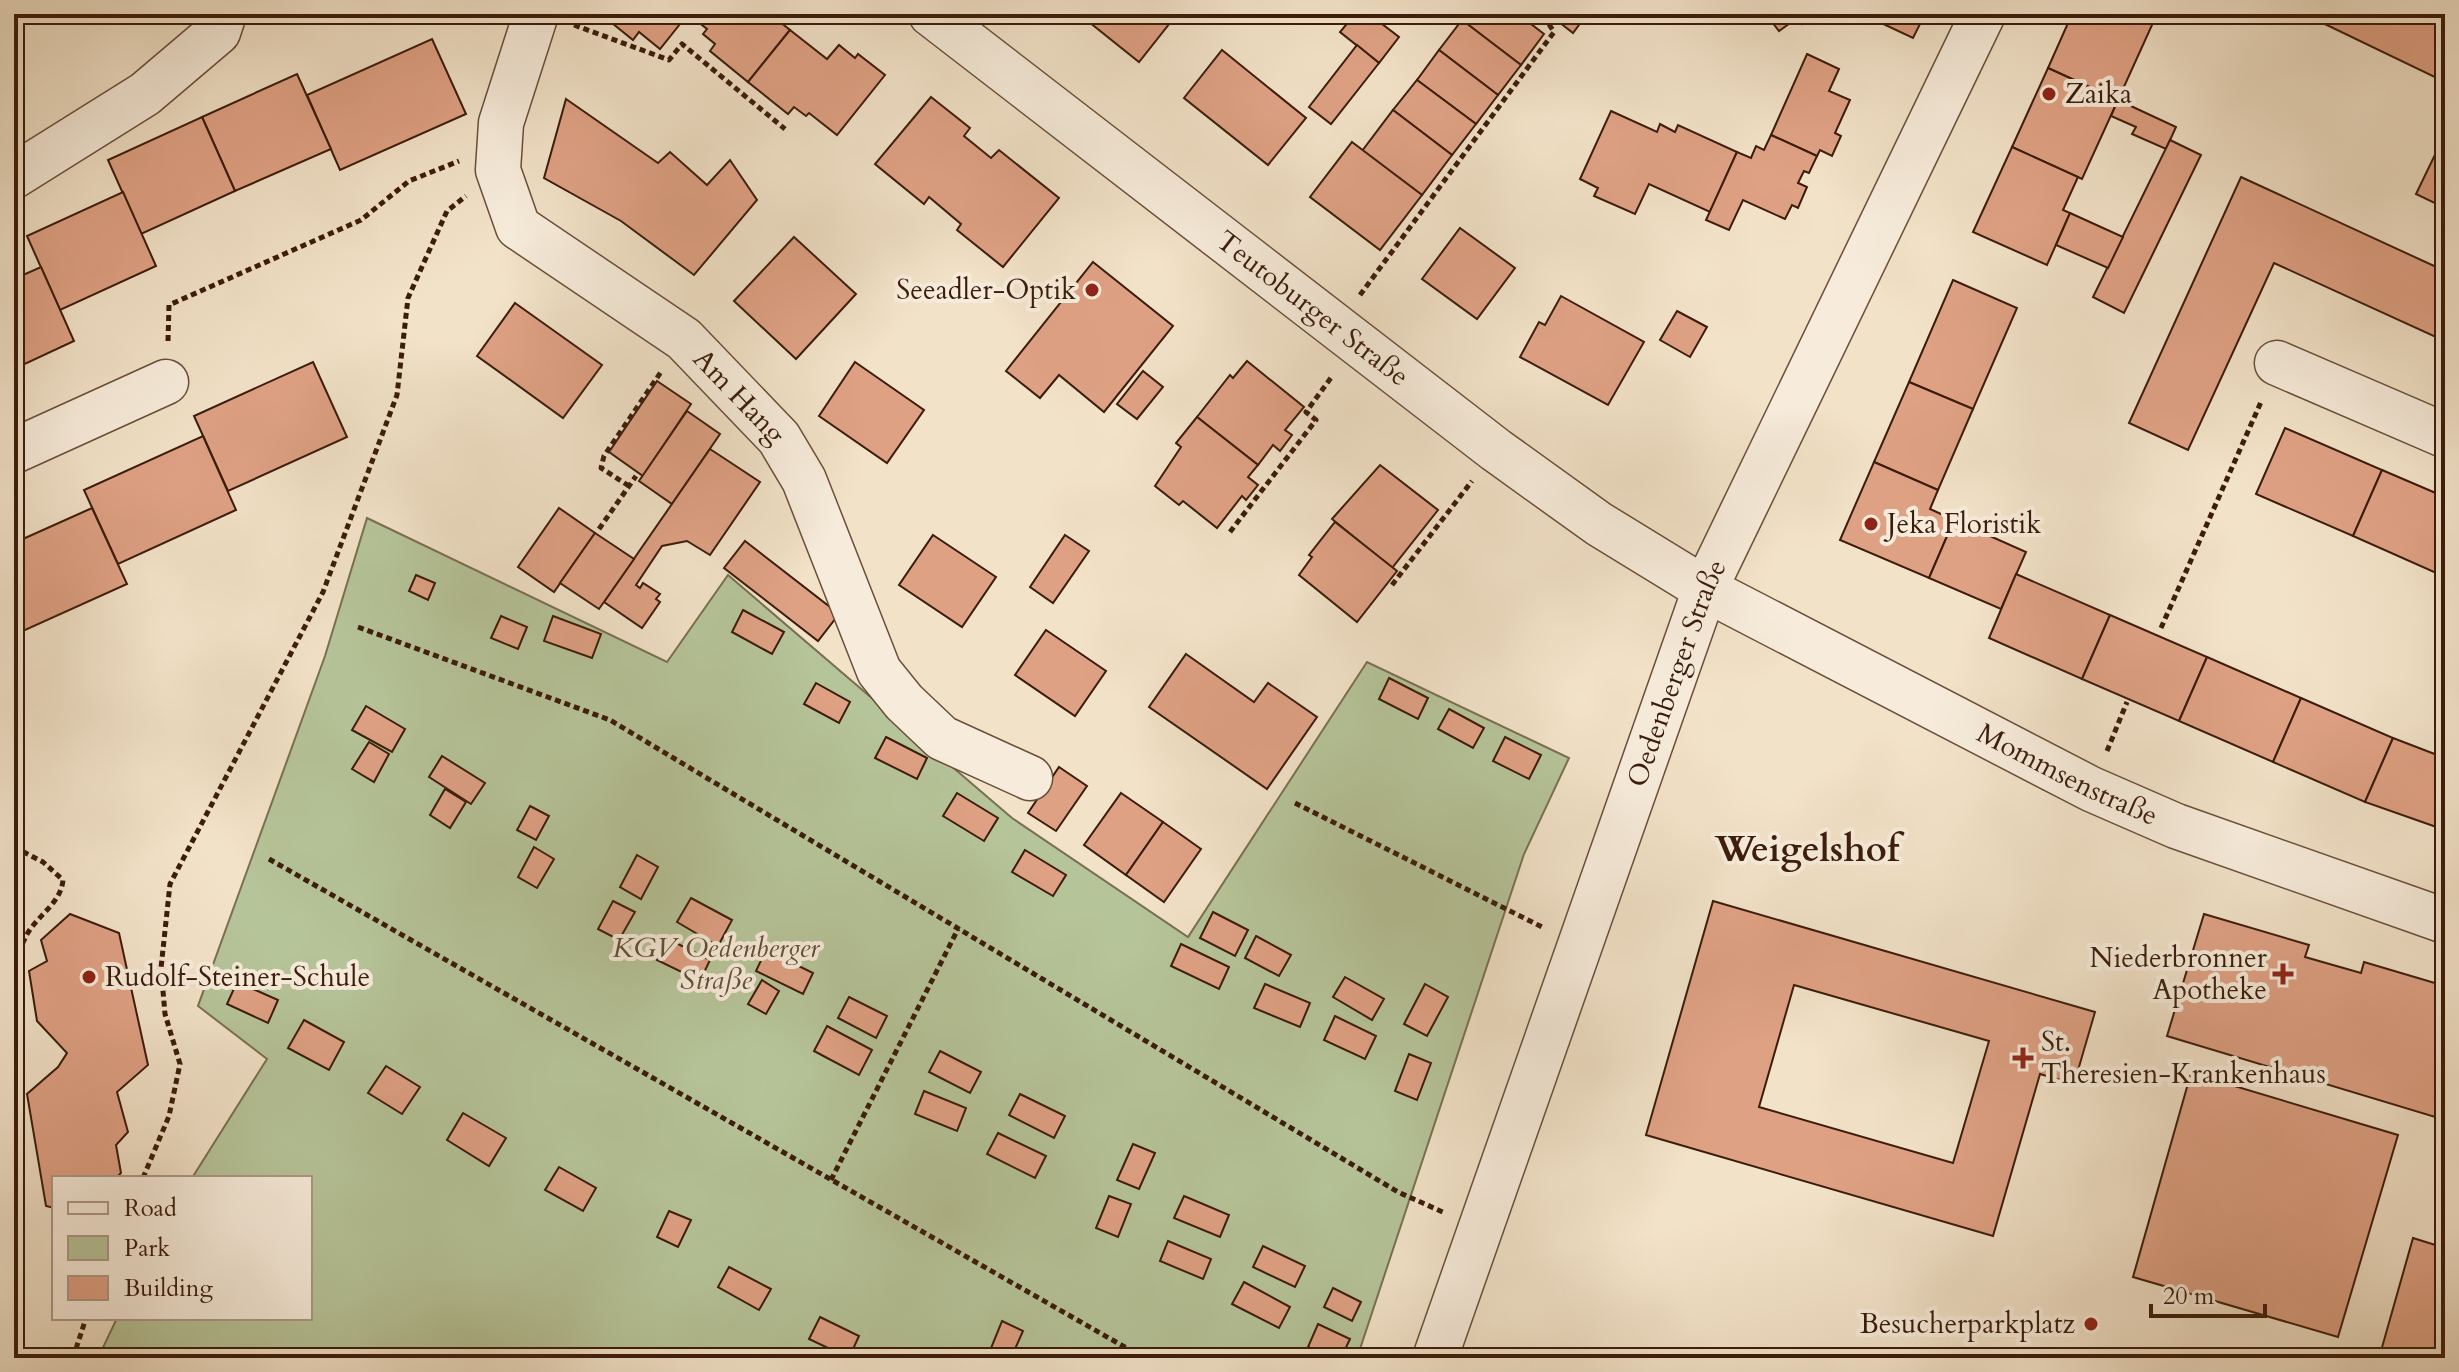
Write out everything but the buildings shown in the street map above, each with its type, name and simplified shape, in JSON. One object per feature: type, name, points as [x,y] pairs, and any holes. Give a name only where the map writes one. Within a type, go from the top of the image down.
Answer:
[{"type":"street","points":[[14,176],[145,94],[218,32],[224,14]]},
{"type":"street","name":"Teutoburger Straße","points":[[931,14],[1496,450],[1599,524],[1705,589]]},
{"type":"street","name":"Oedenberger Straße","points":[[1435,1358],[1705,589],[1983,14]]},
{"type":"street","name":"Am Hang","points":[[554,19],[501,123],[498,160],[518,227],[684,339],[779,438],[804,480],[879,671],[895,692],[942,738],[1030,778]]},
{"type":"street","points":[[2277,363],[2445,435]]},
{"type":"street","points":[[14,451],[166,382]]},
{"type":"street","name":"Mommsenstraße","points":[[1705,589],[2091,789],[2176,826],[2445,921]]},
{"type":"path","points":[[1647,14],[1657,21],[1674,21],[1685,14]]},
{"type":"path","points":[[1230,532],[1316,420],[1306,412],[1346,335],[1554,32],[1545,18]]},
{"type":"path","points":[[554,19],[669,60],[682,44],[785,129]]},
{"type":"path","points":[[169,305],[361,220],[409,181],[498,160]]},
{"type":"path","points":[[144,1176],[169,1116],[180,1064],[165,1014],[161,968],[170,884],[323,592],[397,395],[408,298],[447,211],[498,160]]},
{"type":"path","points":[[629,486],[601,468],[604,456],[684,339]]},
{"type":"path","points":[[2161,628],[2277,363]]},
{"type":"path","points":[[1392,585],[1496,450]]},
{"type":"path","points":[[599,529],[636,476]]},
{"type":"path","points":[[358,627],[610,720],[1398,1192],[1479,1229]]},
{"type":"path","points":[[2091,789],[2127,702]]},
{"type":"path","points":[[1295,803],[1580,947]]},
{"type":"path","points":[[14,847],[43,862],[63,880],[62,893],[29,931],[17,955],[14,985]]},
{"type":"path","points":[[269,859],[1144,1358]]},
{"type":"path","points":[[831,1180],[958,929]]},
{"type":"path","points":[[73,1358],[85,1320]]},
{"type":"green space","name":"KGV Oedenberger Straße","points":[[367,518],[667,662],[728,575],[1012,818],[1188,937],[1367,662],[1569,758],[1524,854],[1357,1358],[98,1358],[116,1320],[312,1320],[312,1176],[193,1176],[267,1059],[198,1006],[325,656]]},
{"type":"place","name":"Zaika","points":[[2049,94]]},
{"type":"place","name":"Seeadler-Optik","points":[[1092,290]]},
{"type":"place","name":"Jeka Floristik","points":[[1871,524]]},
{"type":"place","name":"Niederbronner Apotheke","points":[[2283,974]]},
{"type":"place","name":"Rudolf-Steiner-Schule","points":[[89,977]]},
{"type":"place","name":"St. Theresien-Krankenhaus","points":[[2023,1058]]},
{"type":"place","name":"Besucherparkplatz","points":[[2091,1324]]},
{"type":"district","name":"Weigelshof","points":[[1807,849]]}]
